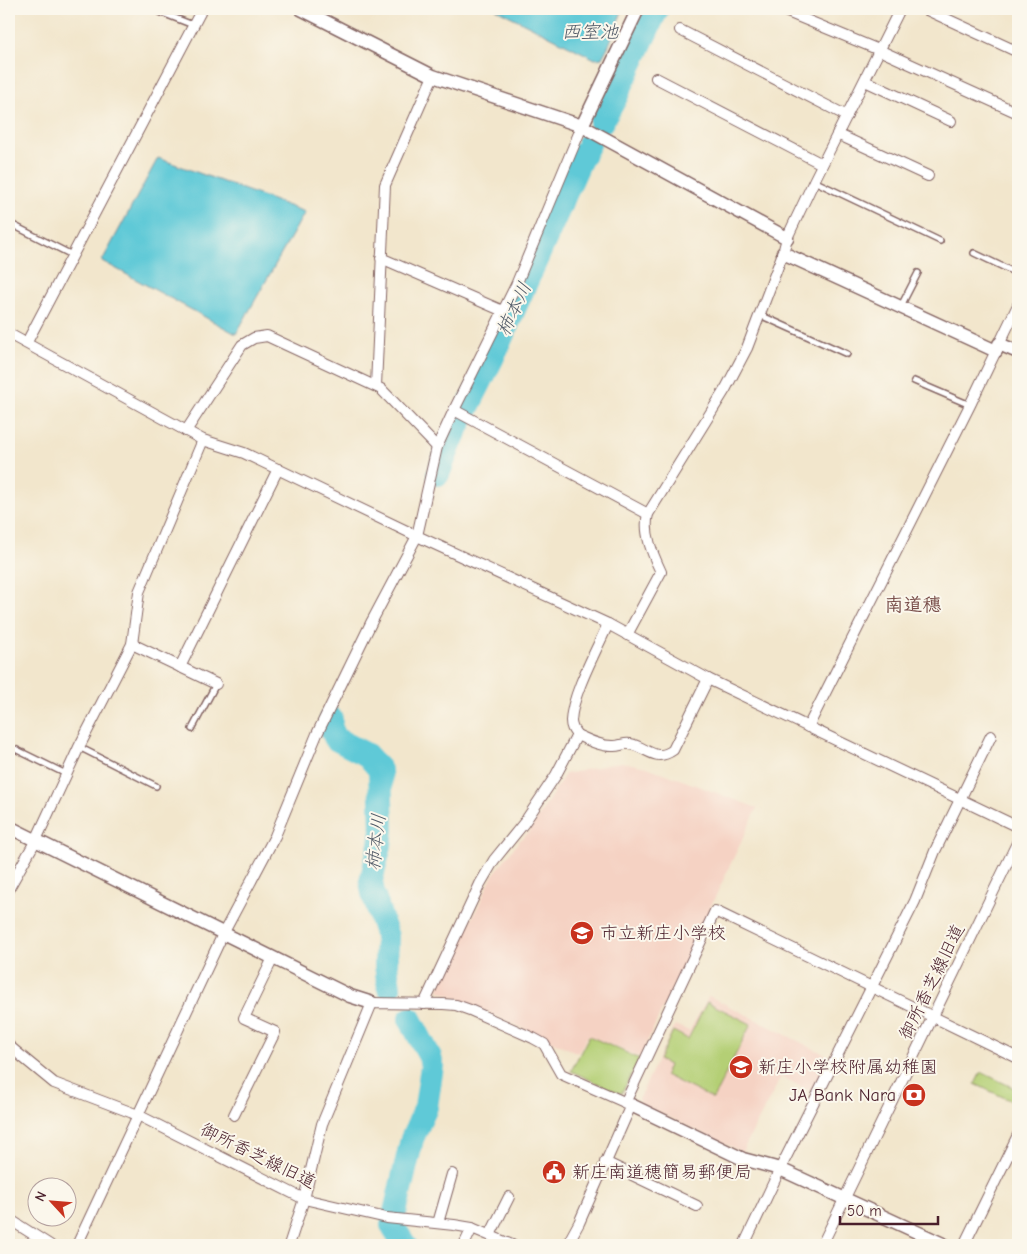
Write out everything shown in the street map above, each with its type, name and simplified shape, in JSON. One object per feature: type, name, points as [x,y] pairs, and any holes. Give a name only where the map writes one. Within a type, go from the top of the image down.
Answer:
[{"type":"street","points":[[26,342],[202,9]]},
{"type":"street","points":[[302,9],[433,76],[582,126],[787,238]]},
{"type":"street","points":[[77,1245],[223,934],[274,836],[317,734],[417,536],[437,447],[516,285],[582,126],[638,9]]},
{"type":"street","points":[[780,9],[879,50],[1018,114]]},
{"type":"street","points":[[627,634],[661,572],[647,534],[646,521],[648,514],[726,388],[747,348],[784,253],[787,238],[900,9]]},
{"type":"street","points":[[925,9],[1018,52]]},
{"type":"street","points":[[680,30],[847,116]]},
{"type":"street","points":[[376,386],[385,185],[433,76]]},
{"type":"street","points":[[656,78],[822,164]]},
{"type":"street","points":[[864,81],[951,121]]},
{"type":"street","points":[[837,134],[928,176]]},
{"type":"street","points":[[784,253],[997,347],[1018,352]]},
{"type":"street","points":[[381,258],[503,311]]},
{"type":"street","points":[[808,727],[970,405],[1018,305]]},
{"type":"street","points":[[9,334],[203,440],[244,453],[417,536],[608,624],[708,679],[960,800],[1017,824]]},
{"type":"street","points":[[186,431],[242,344],[254,338],[267,336],[381,389],[437,447]]},
{"type":"street","points":[[456,411],[648,514]]},
{"type":"street","points":[[9,888],[36,840],[79,747],[132,644],[139,592],[203,440]]},
{"type":"street","points":[[180,667],[278,469]]},
{"type":"street","points":[[608,624],[578,692],[571,720],[572,728],[577,735],[603,745],[632,744],[657,755],[666,755],[673,750],[708,679]]},
{"type":"street","points":[[132,644],[216,684]]},
{"type":"street","points":[[424,1004],[480,884],[494,860],[524,823],[556,775],[577,735]]},
{"type":"street","points":[[744,1245],[780,1168],[915,901],[935,850],[992,736]]},
{"type":"street","points":[[9,827],[350,996],[372,1003],[456,1005],[533,1038],[544,1044],[561,1074],[743,1159],[780,1168],[945,1245]]},
{"type":"street","name":"御所香芝線旧道","points":[[822,1245],[1018,841]]},
{"type":"street","points":[[567,1245],[715,911],[1018,1058]]},
{"type":"street","points":[[234,1115],[275,1032],[244,1018],[273,958]]},
{"type":"street","points":[[289,1245],[304,1199],[322,1124],[372,1003]]},
{"type":"street","name":"御所香芝線旧道","points":[[9,1046],[54,1083],[138,1115],[304,1199],[387,1218],[472,1228],[512,1245]]},
{"type":"street","points":[[964,1245],[1018,1135]]},
{"type":"street","points":[[605,1162],[697,1206]]},
{"type":"street","points":[[438,1223],[452,1174]]},
{"type":"street","points":[[490,1235],[509,1197]]},
{"type":"street","points":[[9,1219],[50,1245]]},
{"type":"street","points":[[464,1245],[472,1228]]},
{"type":"lane","points":[[152,9],[193,26]]},
{"type":"lane","points":[[814,181],[940,241]]},
{"type":"lane","points":[[9,223],[72,255]]},
{"type":"lane","points":[[974,253],[1018,274]]},
{"type":"lane","points":[[901,306],[918,273]]},
{"type":"lane","points":[[760,315],[847,354]]},
{"type":"lane","points":[[914,381],[970,405]]},
{"type":"lane","points":[[192,729],[216,684]]},
{"type":"lane","points":[[9,746],[67,774]]},
{"type":"lane","points":[[79,747],[156,786]]},
{"type":"shaded area","name":"市立新庄小学校","points":[[621,762],[647,767],[757,808],[640,1057],[588,1035],[578,1053],[438,990],[493,875],[519,841],[529,832],[565,774]]},
{"type":"shaded area","name":"新庄小学校附属幼稚園","points":[[709,996],[832,1058],[815,1093],[781,1077],[742,1152],[641,1104],[639,1098],[675,1025],[689,1031]]},
{"type":"green space","points":[[707,1002],[751,1024],[713,1099],[665,1075],[669,1065],[659,1060],[673,1031],[688,1039]]},
{"type":"green space","points":[[589,1036],[640,1059],[621,1094],[571,1071]]},
{"type":"green space","points":[[981,1072],[1018,1090],[1018,1104],[975,1084]]},
{"type":"water","name":"西室池","points":[[496,9],[623,9],[602,58],[595,59]]},
{"type":"water","points":[[158,158],[305,212],[236,334],[102,261]]},
{"type":"waterway","name":"柿本川","points":[[601,123],[615,99],[657,9]]},
{"type":"waterway","name":"柿本川","points":[[438,474],[453,437],[492,359],[589,144]]},
{"type":"waterway","name":"柿本川","points":[[331,719],[330,726],[336,739],[367,755],[380,770],[382,829],[371,881],[387,937],[386,965],[389,988]]},
{"type":"waterway","name":"柿本川","points":[[405,1245],[392,1225],[412,1139],[426,1107],[432,1066],[430,1057],[410,1019]]},
{"type":"place","name":"市立新庄小学校","points":[[582,933]]},
{"type":"place","name":"新庄小学校附属幼稚園","points":[[741,1067]]},
{"type":"place","name":"JA Bank Nara","points":[[914,1095]]},
{"type":"place","name":"新庄南道穂簡易郵便局","points":[[554,1172]]},
{"type":"district","name":"南道穗","points":[[913,605]]}]
